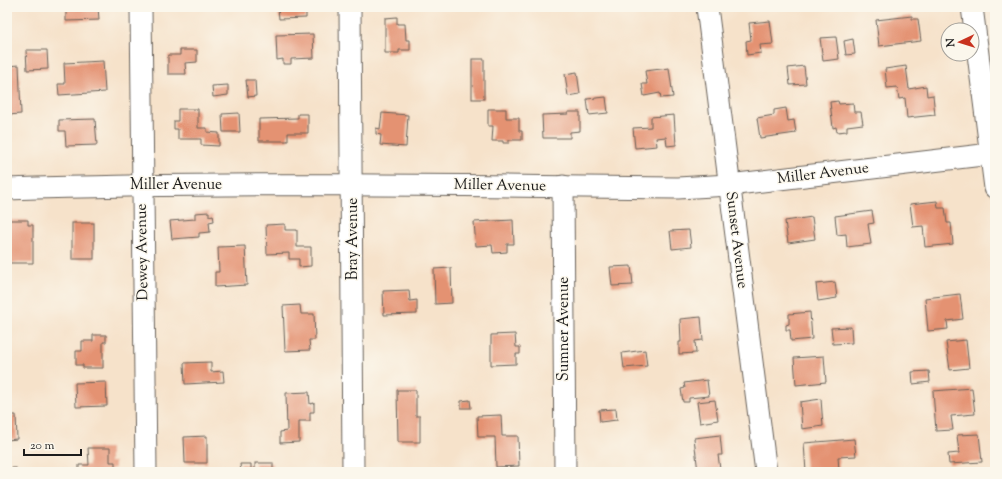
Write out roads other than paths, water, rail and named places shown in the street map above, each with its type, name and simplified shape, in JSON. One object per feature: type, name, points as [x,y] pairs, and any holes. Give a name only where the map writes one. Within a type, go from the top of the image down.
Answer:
[{"type":"street","name":"Dewey Avenue","points":[[141,7],[146,472]]},
{"type":"street","name":"Bray Avenue","points":[[350,7],[353,184],[354,472]]},
{"type":"street","name":"Sunset Avenue","points":[[707,7],[766,472]]},
{"type":"street","points":[[972,7],[995,188]]},
{"type":"street","name":"Miller Avenue","points":[[7,188],[142,185],[353,184],[678,188],[729,185],[991,154]]},
{"type":"street","name":"Sumner Avenue","points":[[563,186],[565,472]]}]
